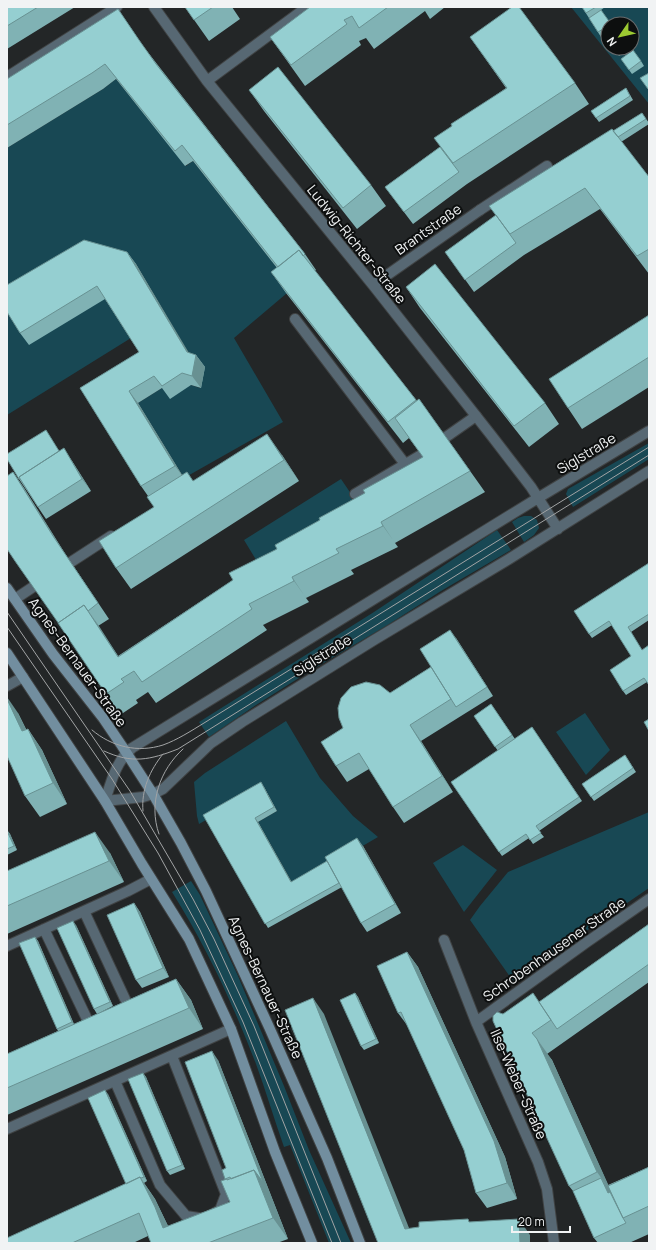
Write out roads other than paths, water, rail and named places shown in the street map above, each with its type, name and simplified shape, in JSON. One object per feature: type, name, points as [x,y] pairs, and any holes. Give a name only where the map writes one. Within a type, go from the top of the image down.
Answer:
[{"type":"main road","name":"Agnes-Bernauer-Straße","points":[[7,588],[53,654],[103,718],[152,794],[181,843],[206,891],[245,973],[327,1158],[360,1243]]},
{"type":"main road","points":[[7,653],[105,801],[188,939],[231,1029],[275,1152],[312,1243]]},
{"type":"street","points":[[7,77],[116,7]]},
{"type":"street","name":"Ludwig-Richter-Straße","points":[[154,7],[207,81],[373,285],[476,416],[538,498]]},
{"type":"street","points":[[207,81],[307,7]]},
{"type":"street","name":"Brantstraße","points":[[373,285],[480,210],[547,166]]},
{"type":"street","points":[[294,319],[405,464]]},
{"type":"street","points":[[446,437],[476,416]]},
{"type":"street","name":"Siglstraße","points":[[126,753],[649,431]]},
{"type":"street","points":[[355,494],[421,455]]},
{"type":"street","name":"Siglstraße","points":[[105,801],[135,798],[152,794],[163,789],[211,743],[242,722],[558,529],[649,471]]},
{"type":"street","points":[[538,498],[558,529]]},
{"type":"street","points":[[71,562],[118,532]]},
{"type":"street","points":[[15,600],[33,587]]},
{"type":"street","points":[[7,686],[23,677]]},
{"type":"street","points":[[105,801],[116,770],[126,753]]},
{"type":"street","points":[[7,946],[151,879]]},
{"type":"street","name":"Schrobenhausener Straße","points":[[476,1022],[649,899]]},
{"type":"street","points":[[84,911],[125,999]]},
{"type":"street","points":[[44,929],[86,1017]]},
{"type":"street","name":"Ilse-Weber-Straße","points":[[444,940],[476,1022],[538,1162],[547,1189],[554,1243]]},
{"type":"street","points":[[7,1129],[231,1029]]},
{"type":"street","points":[[115,1081],[160,1185],[186,1216],[205,1219],[220,1210],[226,1194],[172,1056]]},
{"type":"tram line","points":[[92,730],[108,741],[126,747],[135,748],[163,745],[179,738],[649,447]]},
{"type":"tram line","points":[[104,751],[123,758],[141,759],[159,756],[178,749],[649,455]]},
{"type":"tram line","points":[[7,612],[130,791],[193,899],[214,939],[254,1026],[341,1243]]},
{"type":"tram line","points":[[7,627],[112,779],[158,853],[200,930],[243,1022],[332,1243]]},
{"type":"tram line","points":[[159,834],[155,811],[158,788],[168,767],[183,749]]},
{"type":"tram line","points":[[143,811],[143,795],[147,781],[163,754]]}]
